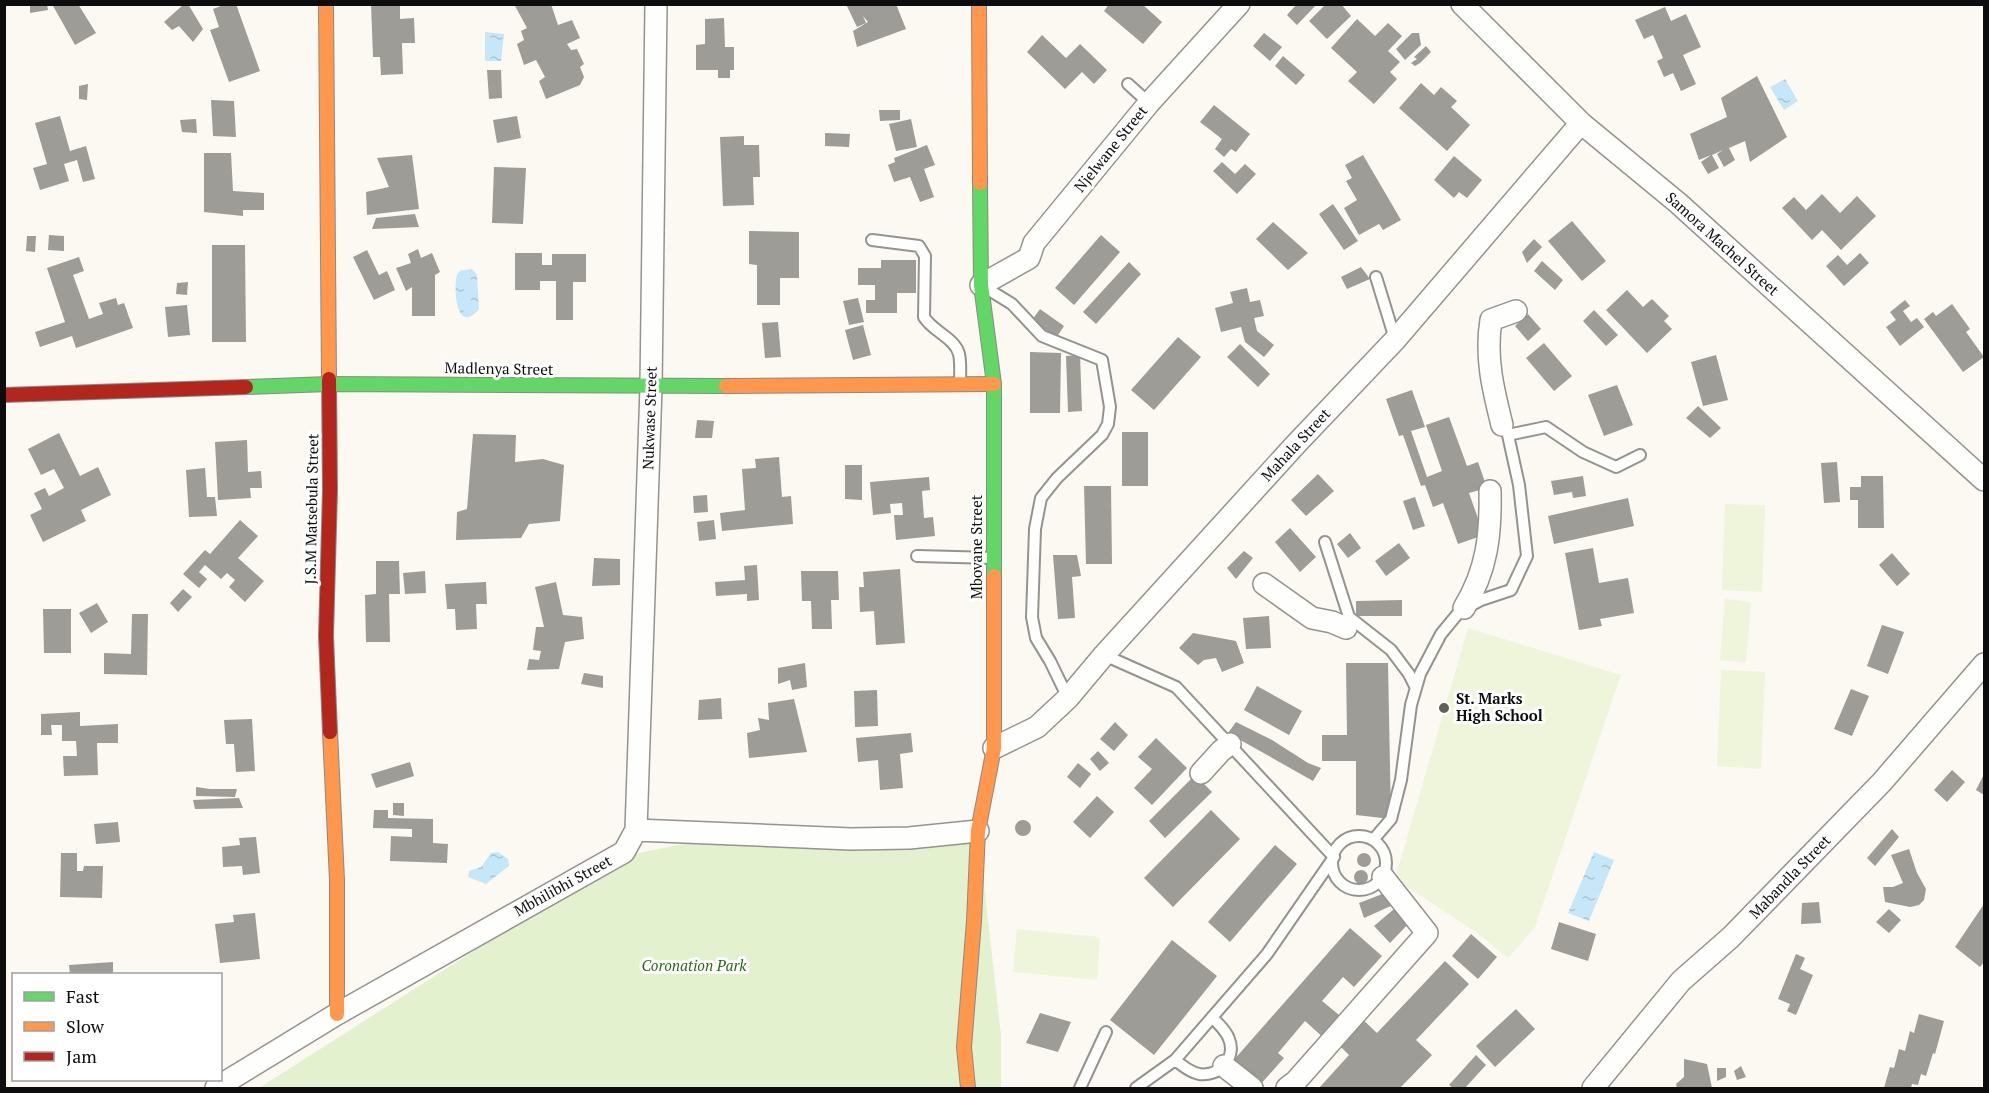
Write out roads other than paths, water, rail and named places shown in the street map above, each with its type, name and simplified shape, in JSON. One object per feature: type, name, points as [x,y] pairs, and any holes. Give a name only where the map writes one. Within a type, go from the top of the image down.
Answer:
[{"type":"street","name":"J.S.M Matsebula Street","points":[[326,4],[330,490],[326,636],[337,880],[337,1014]]},
{"type":"street","name":"Nukwase Street","points":[[636,831],[651,387],[656,4]]},
{"type":"street","name":"Mbovane Street","points":[[969,1089],[964,1047],[974,921],[978,831],[994,748],[994,384],[981,285],[979,4]]},
{"type":"street","name":"Njelwane Street","points":[[981,285],[1029,258],[1034,243],[1149,103],[1239,4]]},
{"type":"street","name":"Samora Machel Street","points":[[1462,4],[1581,123],[1678,203],[1984,480]]},
{"type":"street","name":"Mahala Street","points":[[994,748],[1037,727],[1068,698],[1104,655],[1395,340],[1581,123]]},
{"type":"street","points":[[1502,425],[1489,370],[1488,339],[1491,320],[1516,311]]},
{"type":"street","name":"Madlenya Street","points":[[4,395],[329,384],[651,387],[994,384]]},
{"type":"street","points":[[1464,608],[1477,587],[1486,555],[1491,519],[1490,491]]},
{"type":"street","points":[[1264,584],[1312,618],[1346,628]]},
{"type":"street","name":"Mabandla Street","points":[[1598,1087],[1682,981],[1731,937],[1882,782],[1984,664]]},
{"type":"street","points":[[1201,773],[1230,744]]},
{"type":"street","points":[[636,831],[851,839],[909,838],[978,831]]},
{"type":"street","name":"Mbhilibhi Street","points":[[216,1089],[337,1014],[624,852],[636,831]]},
{"type":"street","points":[[1287,1089],[1427,933],[1383,877]]},
{"type":"street","points":[[1224,1066],[1252,1089]]},
{"type":"lane","points":[[1128,84],[1149,103]]},
{"type":"lane","points":[[872,240],[919,246],[922,250],[925,256],[924,316],[927,323],[955,346],[959,354],[960,384]]},
{"type":"lane","points":[[1376,277],[1395,340]]},
{"type":"lane","points":[[981,285],[1012,304],[1042,336],[1102,360],[1110,407],[1108,424],[1102,435],[1041,498],[1035,529],[1032,617],[1036,638],[1068,698]]},
{"type":"lane","points":[[1373,840],[1391,819],[1401,780],[1411,705],[1420,674],[1441,634],[1449,622],[1464,608],[1511,590],[1527,556],[1519,485],[1508,435],[1546,427],[1583,452],[1616,467],[1640,455]]},
{"type":"lane","points":[[1325,542],[1349,617],[1391,650],[1409,674],[1416,688]]},
{"type":"lane","points":[[917,556],[994,558]]},
{"type":"lane","points":[[1104,655],[1176,687],[1334,857]]},
{"type":"lane","points":[[1365,836],[1379,844],[1386,859],[1386,867],[1383,877],[1374,887],[1365,890],[1348,888],[1335,876],[1332,868],[1334,857],[1335,850],[1348,838],[1365,836]]},
{"type":"lane","points":[[1136,1089],[1174,1060],[1267,954],[1334,857]]},
{"type":"lane","points":[[1174,1060],[1198,1074],[1210,1074],[1224,1066],[1232,1050],[1223,1029],[1212,1017]]},
{"type":"lane","points":[[1080,1089],[1106,1032]]},
{"type":"water","points":[[485,32],[504,34],[501,61],[485,61]]},
{"type":"water","points":[[1785,79],[1798,101],[1784,110],[1770,87]]},
{"type":"water","points":[[472,269],[477,275],[479,309],[471,316],[464,317],[457,304],[456,278],[461,271]]},
{"type":"water","points":[[498,852],[508,859],[509,866],[486,884],[468,877],[469,871],[481,867],[491,853]]},
{"type":"water","points":[[1594,852],[1614,860],[1589,921],[1568,913]]},
{"type":"place","name":"St. Marks High School","points":[[1444,708]]},
{"type":"park label","name":"Coronation Park","points":[[694,966]]}]
